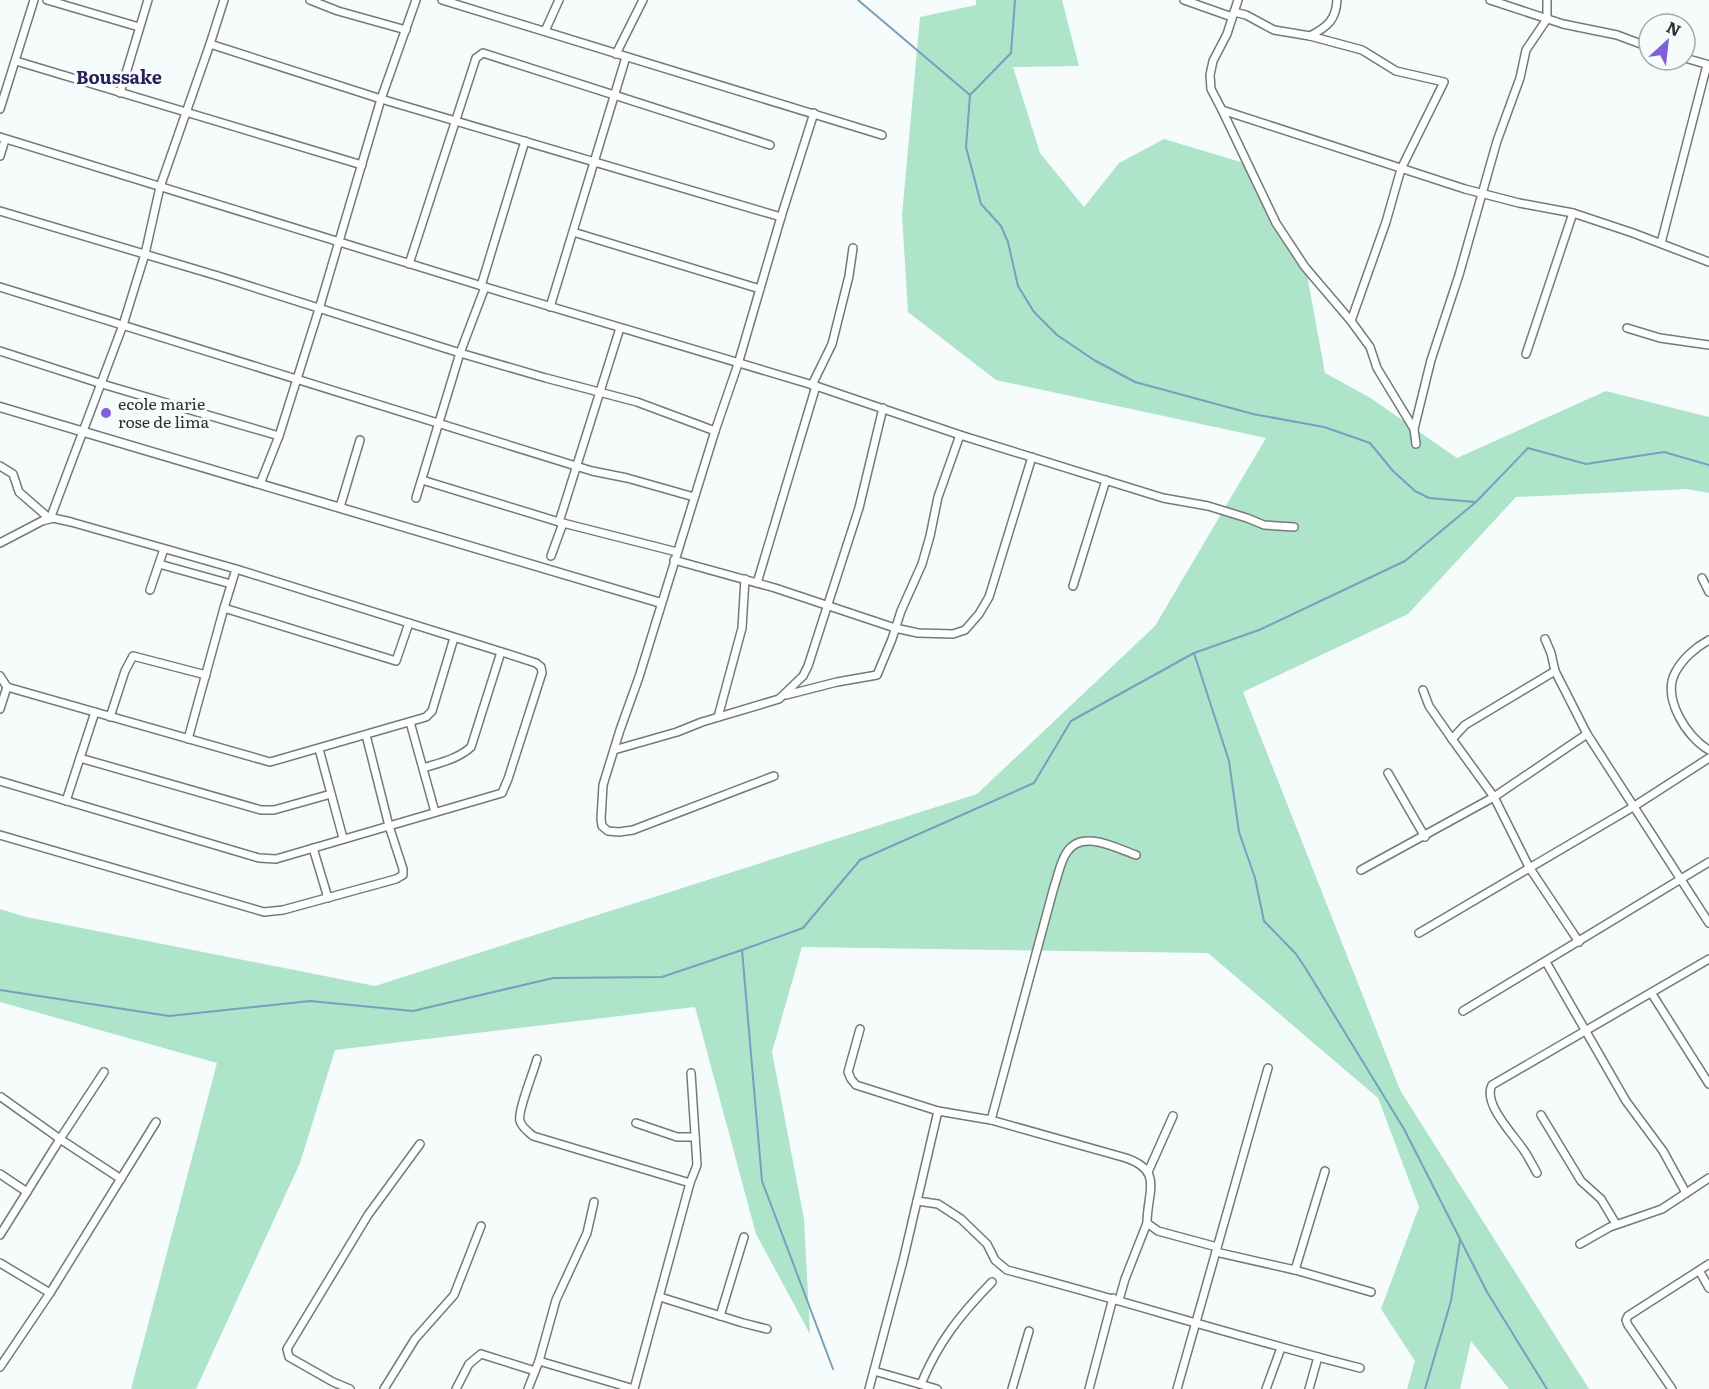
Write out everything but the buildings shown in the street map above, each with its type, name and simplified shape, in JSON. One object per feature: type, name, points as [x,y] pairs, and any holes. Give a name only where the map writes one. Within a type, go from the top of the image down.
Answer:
[{"type":"street","points":[[0,109],[34,0]]},
{"type":"street","points":[[47,0],[139,27]]},
{"type":"street","points":[[120,93],[147,0]]},
{"type":"street","points":[[0,543],[50,519],[123,325],[145,254],[160,187],[224,0]]},
{"type":"street","points":[[310,0],[338,11],[406,30]]},
{"type":"street","points":[[260,484],[279,436],[381,99],[416,0]]},
{"type":"street","points":[[442,0],[466,3],[616,54],[882,135]]},
{"type":"street","points":[[545,31],[559,0]]},
{"type":"street","points":[[616,54],[643,0]]},
{"type":"street","points":[[1184,0],[1233,15],[1246,15],[1274,30],[1310,36],[1362,50],[1396,71],[1444,82],[1401,169],[1386,222],[1351,321]]},
{"type":"street","points":[[1238,0],[1225,41],[1213,62],[1210,75],[1212,90],[1276,224],[1305,267],[1370,347],[1377,368],[1414,429]]},
{"type":"street","points":[[1310,36],[1326,26],[1334,17],[1337,0]]},
{"type":"street","points":[[1490,0],[1563,24],[1617,35],[1637,42]]},
{"type":"street","points":[[1416,444],[1414,429],[1431,360],[1459,275],[1509,106],[1520,78],[1526,50],[1547,19],[1547,0]]},
{"type":"street","points":[[210,44],[381,99],[781,217]]},
{"type":"street","points":[[409,264],[476,58],[483,53],[770,146]]},
{"type":"street","points":[[550,307],[626,57]]},
{"type":"street","points":[[16,62],[362,165]]},
{"type":"street","points":[[1661,243],[1708,65]]},
{"type":"street","points":[[1222,110],[1482,193],[1519,203],[1573,213],[1709,262]]},
{"type":"street","points":[[774,776],[633,830],[608,831],[601,819],[603,785],[738,364],[814,113]]},
{"type":"street","points":[[0,156],[3,139],[814,386],[960,435],[1163,498],[1208,506],[1264,525],[1294,527]]},
{"type":"street","points":[[416,498],[460,352],[483,287],[525,141]]},
{"type":"street","points":[[0,211],[546,378],[638,402],[715,431]]},
{"type":"street","points":[[1526,354],[1573,213]]},
{"type":"street","points":[[573,232],[760,289]]},
{"type":"street","points":[[757,583],[814,386],[832,344],[849,276],[853,248]]},
{"type":"street","points":[[0,287],[576,466],[694,497]]},
{"type":"street","points":[[551,556],[576,466],[621,328]]},
{"type":"street","points":[[1627,328],[1660,338],[1709,345]]},
{"type":"street","points":[[0,351],[102,384],[279,436]]},
{"type":"street","points":[[0,407],[661,603]]},
{"type":"street","points":[[785,695],[803,676],[808,666],[826,604],[859,508],[883,408]]},
{"type":"street","points":[[614,750],[677,732],[785,695],[877,675],[922,564],[938,497],[960,435]]},
{"type":"street","points":[[340,507],[360,440]]},
{"type":"street","points":[[674,560],[745,579],[895,628],[918,633],[953,634],[965,630],[979,614],[989,597],[1032,457]]},
{"type":"street","points":[[0,466],[13,474],[19,492],[50,519],[71,522],[236,569],[536,663],[541,667],[542,674],[507,785],[502,793],[276,859],[259,858],[0,781]]},
{"type":"street","points":[[422,480],[561,522],[677,552]]},
{"type":"street","points":[[1073,586],[1106,480]]},
{"type":"street","points":[[150,590],[164,549]]},
{"type":"street","points":[[159,564],[231,584]]},
{"type":"street","points":[[188,739],[236,569]]},
{"type":"street","points":[[1702,578],[1709,592]]},
{"type":"street","points":[[718,717],[742,628],[745,579]]},
{"type":"street","points":[[224,608],[396,661],[409,623]]},
{"type":"street","points":[[0,676],[7,687],[270,762],[426,717],[432,711],[454,638]]},
{"type":"street","points":[[1545,639],[1555,671],[1587,734],[1709,923]]},
{"type":"street","points":[[1709,640],[1686,658],[1675,673],[1671,686],[1680,718],[1692,736],[1709,750]]},
{"type":"street","points":[[423,768],[453,758],[471,747],[501,652]]},
{"type":"street","points":[[110,717],[125,671],[133,656],[206,675]]},
{"type":"street","points":[[1452,739],[1456,732],[1465,725],[1555,671]]},
{"type":"street","points":[[0,709],[7,687]]},
{"type":"street","points":[[1423,690],[1429,706],[1494,797],[1529,867],[1579,942]]},
{"type":"street","points":[[66,801],[95,712]]},
{"type":"street","points":[[410,722],[435,813]]},
{"type":"street","points":[[1361,870],[1425,837],[1494,797],[1587,734]]},
{"type":"street","points":[[0,835],[264,912],[284,910],[328,898],[403,875],[404,869],[389,825],[366,735]]},
{"type":"street","points":[[319,749],[343,838]]},
{"type":"street","points":[[80,758],[261,810],[274,810],[331,794]]},
{"type":"street","points":[[1419,933],[1633,807],[1709,758]]},
{"type":"street","points":[[1388,773],[1425,837]]},
{"type":"street","points":[[991,1120],[1053,887],[1065,854],[1072,845],[1080,840],[1095,842],[1136,855]]},
{"type":"street","points":[[313,848],[328,898]]},
{"type":"street","points":[[1463,1011],[1709,862]]},
{"type":"street","points":[[1537,1173],[1494,1108],[1490,1090],[1492,1085],[1709,959]]},
{"type":"street","points":[[1546,962],[1632,1111],[1663,1151],[1686,1193]]},
{"type":"street","points":[[1652,994],[1709,1084]]},
{"type":"street","points":[[860,1029],[848,1072],[856,1084],[938,1111],[991,1120],[1126,1158],[1144,1166],[1148,1172],[1151,1188],[1147,1223],[1116,1299],[1089,1389]]},
{"type":"street","points":[[537,1059],[521,1110],[520,1121],[525,1130],[533,1136],[690,1183]]},
{"type":"street","points":[[1177,1389],[1268,1068]]},
{"type":"street","points":[[0,1235],[104,1072]]},
{"type":"street","points":[[539,1361],[634,1389],[690,1183],[697,1165],[691,1073]]},
{"type":"street","points":[[1,1097],[121,1179]]},
{"type":"street","points":[[869,1389],[938,1111]]},
{"type":"street","points":[[1541,1115],[1581,1181],[1601,1199],[1616,1224]]},
{"type":"street","points":[[1148,1172],[1173,1116]]},
{"type":"street","points":[[0,1367],[50,1293],[156,1122]]},
{"type":"street","points":[[636,1123],[677,1137],[694,1137]]},
{"type":"street","points":[[350,1389],[289,1357],[287,1349],[368,1215],[420,1144]]},
{"type":"street","points":[[1295,1270],[1325,1171]]},
{"type":"street","points":[[0,1174],[27,1192]]},
{"type":"street","points":[[1580,1244],[1616,1224],[1654,1212],[1709,1178]]},
{"type":"street","points":[[917,1201],[938,1204],[961,1219],[987,1244],[995,1260],[1007,1270],[1116,1299],[1281,1348],[1360,1368]]},
{"type":"street","points":[[528,1389],[539,1361],[556,1300],[587,1233],[594,1202]]},
{"type":"street","points":[[1147,1223],[1158,1231],[1216,1250],[1371,1292]]},
{"type":"street","points":[[384,1389],[415,1339],[454,1295],[481,1226]]},
{"type":"street","points":[[720,1316],[744,1237]]},
{"type":"street","points":[[0,1263],[50,1293]]},
{"type":"street","points":[[1672,1389],[1626,1320],[1709,1264]]},
{"type":"street","points":[[1700,1272],[1709,1288]]},
{"type":"street","points":[[921,1384],[942,1341],[963,1312],[992,1282]]},
{"type":"street","points":[[660,1297],[767,1329]]},
{"type":"street","points":[[1012,1389],[1029,1331]]},
{"type":"street","points":[[1266,1389],[1281,1348]]},
{"type":"street","points":[[456,1389],[469,1364],[481,1354],[535,1371]]},
{"type":"street","points":[[1309,1389],[1318,1357]]},
{"type":"street","points":[[874,1371],[937,1389]]},
{"type":"green space","points":[[976,0],[1062,0],[1079,66],[1013,67],[1040,153],[1084,207],[1119,163],[1164,139],[1244,163],[1307,275],[1325,373],[1369,397],[1457,458],[1606,391],[1709,417],[1709,493],[1687,489],[1516,497],[1408,614],[1243,692],[1400,1090],[1589,1389],[1509,1389],[1471,1341],[1460,1389],[1407,1389],[1415,1361],[1381,1309],[1419,1207],[1378,1098],[1208,953],[802,947],[772,1052],[804,1219],[810,1334],[756,1234],[695,1007],[335,1050],[300,1163],[196,1389],[131,1389],[217,1063],[0,1002],[0,909],[26,917],[375,986],[977,794],[1155,626],[1266,438],[996,380],[908,312],[902,215],[920,17],[976,5]]},
{"type":"waterway","points":[[858,0],[970,95]]},
{"type":"waterway","points":[[1015,0],[1011,53],[970,95],[966,147],[981,204],[1001,226],[1008,242],[1018,286],[1034,312],[1057,335],[1094,360],[1135,382],[1253,414],[1324,427],[1370,443],[1393,471],[1415,491],[1429,498],[1475,502]]},
{"type":"waterway","points":[[0,990],[169,1016],[310,1001],[413,1011],[553,978],[662,977],[803,928],[860,860],[1034,783],[1071,721],[1194,653],[1259,630],[1405,561],[1476,502],[1528,448],[1586,464],[1664,452],[1709,465]]},
{"type":"waterway","points":[[1194,653],[1229,761],[1239,832],[1255,878],[1264,921],[1296,954],[1404,1129],[1487,1292],[1547,1389]]},
{"type":"waterway","points":[[742,950],[762,1181],[833,1369]]},
{"type":"waterway","points":[[1425,1389],[1451,1301],[1460,1240]]},
{"type":"place","name":"ecole marie rose de lima","points":[[106,413]]},
{"type":"district","name":"Boussake","points":[[119,78]]}]
